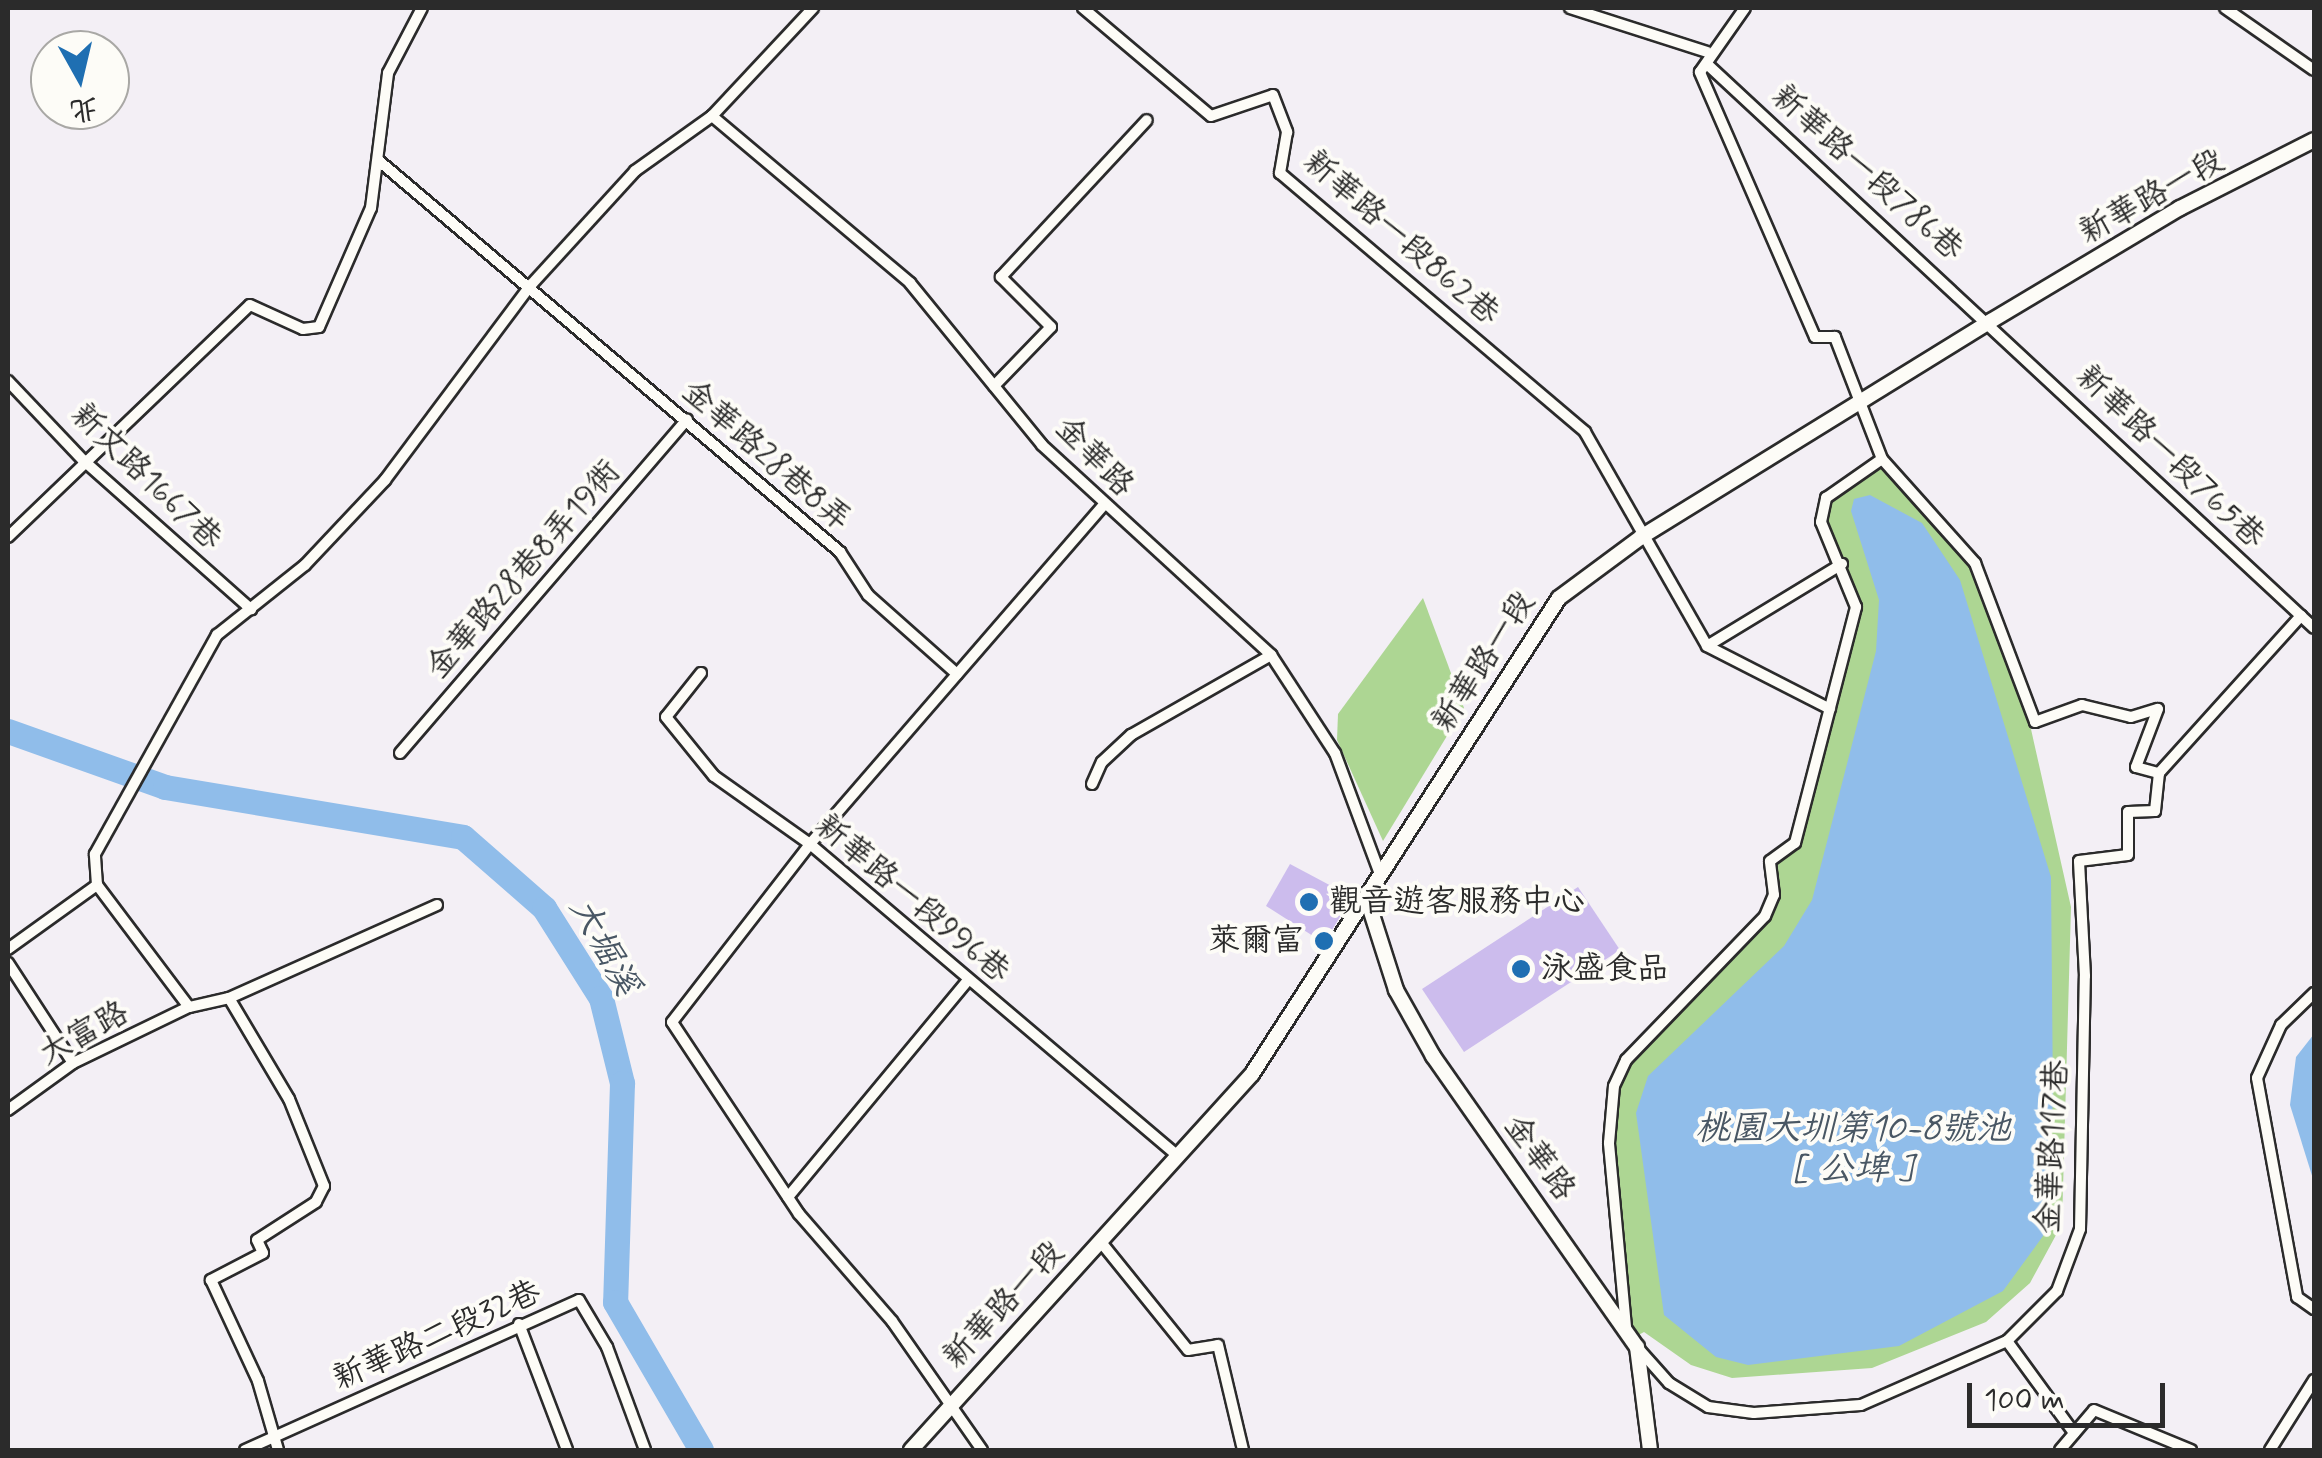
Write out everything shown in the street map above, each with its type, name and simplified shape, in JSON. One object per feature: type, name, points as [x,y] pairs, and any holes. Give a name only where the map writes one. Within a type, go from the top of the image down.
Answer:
[{"type":"street","points":[[8,536],[83,460],[250,306],[303,330],[318,327],[371,208],[388,72],[422,8]]},
{"type":"street","points":[[189,1007],[97,884],[94,854],[217,636],[385,480],[532,285],[635,171],[712,116],[813,8]]},
{"type":"street","name":"新華路一段862巷","points":[[1082,8],[1211,116],[1273,95],[1287,132],[1280,173],[1586,432],[1641,537]]},
{"type":"street","name":"新華路一段786巷","points":[[1570,8],[1707,58],[1991,321]]},
{"type":"street","points":[[1745,8],[1700,72],[1815,337],[1835,337],[1857,406],[1882,459],[1975,563],[2035,722],[2082,704],[2131,716],[2158,709],[2136,767],[2159,773],[2301,616]]},
{"type":"street","points":[[2225,8],[2314,70]]},
{"type":"street","name":"金華路","points":[[712,116],[910,283],[994,386],[1102,506],[1270,656],[1336,753],[1380,874]]},
{"type":"street","points":[[994,386],[1050,327],[1001,277],[1147,120]]},
{"type":"street","name":"新華路一段","points":[[911,1450],[1252,1074],[1559,598],[1641,537],[1991,321],[2180,208],[2314,140]]},
{"type":"street","name":"金華路28巷8弄","points":[[378,160],[532,285],[840,552],[868,595],[957,674]]},
{"type":"street","name":"新華路一段765巷","points":[[1991,321],[2314,628]]},
{"type":"street","name":"新文路1667巷","points":[[8,381],[83,460],[250,609]]},
{"type":"street","name":"金華路28巷8弄19衖","points":[[400,753],[687,419]]},
{"type":"street","points":[[1626,1327],[1609,1144],[1614,1086],[1626,1060],[1766,916],[1774,895],[1770,861],[1795,843],[1856,607],[1842,564],[1820,522],[1826,498],[1882,459]]},
{"type":"street","points":[[982,1450],[947,1407],[892,1321],[788,1196],[672,1022],[810,844],[1102,506]]},
{"type":"street","points":[[1641,537],[1707,646],[1830,709]]},
{"type":"street","points":[[1707,646],[1842,564]]},
{"type":"street","points":[[1092,784],[1102,762],[1131,735],[1270,656]]},
{"type":"street","name":"新華路一段996巷","points":[[701,673],[666,717],[714,776],[810,844],[1178,1156]]},
{"type":"street","name":"金華路117巷","points":[[1637,1347],[1669,1383],[1708,1407],[1754,1414],[1861,1405],[2008,1341],[2057,1290],[2080,1229],[2086,976],[2079,861],[2128,855],[2128,812],[2155,810],[2159,773]]},
{"type":"street","points":[[8,949],[97,884]]},
{"type":"street","name":"金華路","points":[[1366,899],[1396,990],[1432,1056],[1637,1347],[1650,1450]]},
{"type":"street","name":"大富路","points":[[8,1110],[73,1063],[189,1007],[229,998],[437,905]]},
{"type":"street","points":[[8,964],[73,1063]]},
{"type":"street","points":[[788,1196],[968,980]]},
{"type":"street","points":[[2314,993],[2281,1026],[2258,1078],[2266,1144],[2297,1297],[2314,1309]]},
{"type":"street","points":[[229,998],[289,1100],[324,1186],[316,1202],[258,1240],[263,1253],[211,1280],[278,1450]]},
{"type":"street","points":[[1100,1240],[1188,1350],[1218,1345],[1243,1450]]},
{"type":"street","name":"新華路二段32巷","points":[[246,1450],[579,1300],[607,1347],[645,1450]]},
{"type":"street","points":[[520,1324],[567,1450]]},
{"type":"street","points":[[2008,1341],[2074,1433]]},
{"type":"street","points":[[2270,1450],[2314,1380]]},
{"type":"street","points":[[2060,1450],[2094,1410],[2191,1450]]},
{"type":"green space","name":"桃園大圳第10-8號池 [ 公埤 ]","points":[[1881,457],[1974,565],[2026,707],[2071,907],[2062,1224],[2030,1283],[1986,1322],[1872,1368],[1732,1378],[1691,1365],[1644,1332],[1633,1338],[1611,1105],[1627,1060],[1767,916],[1775,895],[1771,861],[1796,843],[1857,607],[1823,510],[1827,491]]},
{"type":"green space","points":[[1423,598],[1464,708],[1383,841],[1337,740],[1338,714]]},
{"type":"water","name":"桃園大圳第10-8號池 [ 公埤 ]","points":[[1870,495],[1922,523],[1960,580],[2051,877],[2053,1101],[2043,1236],[2003,1291],[1899,1346],[1748,1365],[1716,1357],[1664,1315],[1636,1113],[1648,1076],[1784,946],[1812,900],[1876,651],[1879,600],[1851,511],[1854,499]]},
{"type":"water","points":[[2314,1034],[2314,1182],[2290,1105],[2296,1057]]},
{"type":"building","name":"觀音遊客服務中心","points":[[1290,864],[1352,897],[1324,943],[1266,906]]},
{"type":"building","name":"泳盛食品","points":[[1578,887],[1620,950],[1464,1052],[1422,989]]},
{"type":"waterway","name":"大堀溪","points":[[8,731],[165,787],[463,837],[544,908],[601,998],[622,1083],[615,1302],[701,1450]]},
{"type":"place","name":"觀音遊客服務中心","points":[[1309,902]]},
{"type":"place","name":"萊爾富","points":[[1324,941]]},
{"type":"place","name":"泳盛食品","points":[[1521,969]]}]
